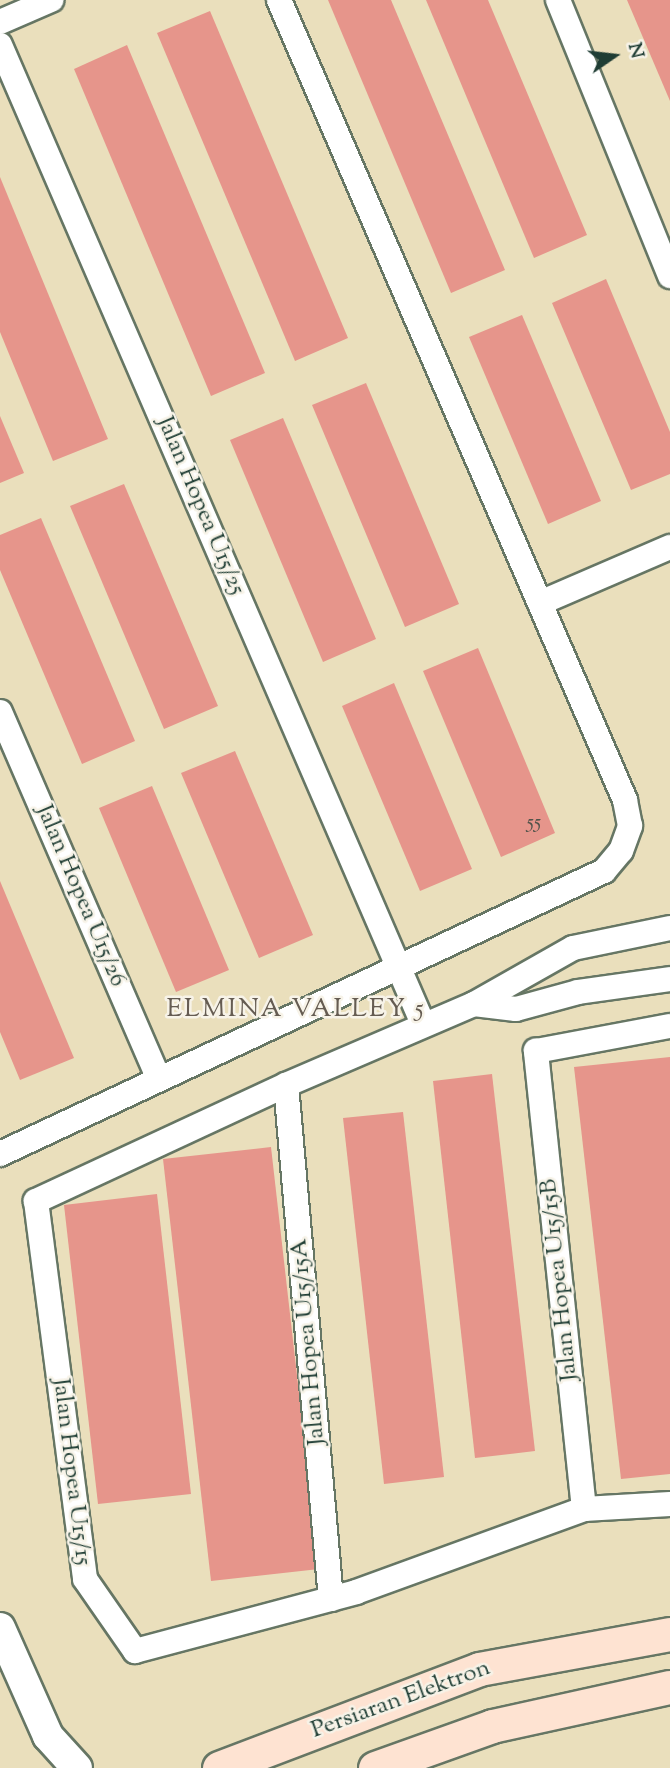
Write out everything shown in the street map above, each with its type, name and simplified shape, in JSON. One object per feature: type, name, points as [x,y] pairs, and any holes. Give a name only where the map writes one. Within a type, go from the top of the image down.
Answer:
[{"type":"main road","name":"Persiaran Elektron","points":[[219,1768],[479,1669],[670,1634]]},
{"type":"main road","points":[[375,1768],[492,1726],[670,1687]]},
{"type":"street","points":[[0,22],[51,0]]},
{"type":"street","points":[[0,1154],[604,871],[621,851],[631,826],[625,800],[279,0]]},
{"type":"street","points":[[558,0],[670,276]]},
{"type":"street","name":"Jalan Hopea U15/25","points":[[0,45],[424,1024]]},
{"type":"street","points":[[540,603],[670,547]]},
{"type":"street","name":"Jalan Hopea U15/26","points":[[0,712],[159,1079]]},
{"type":"street","name":"Jalan Hopea U15/15","points":[[670,928],[573,948],[474,1004],[286,1085],[36,1202],[85,1579],[135,1651],[331,1599],[584,1509],[670,1504]]},
{"type":"street","name":"Jalan Hopea U15/15","points":[[474,1004],[516,1009],[578,992],[670,979]]},
{"type":"street","name":"Jalan Hopea U15/15B","points":[[584,1509],[536,1051],[670,1026]]},
{"type":"street","name":"Jalan Hopea U15/15A","points":[[286,1085],[331,1599]]},
{"type":"street","points":[[0,1628],[48,1736],[77,1768]]},
{"type":"street","points":[[45,1768],[48,1736]]},
{"type":"building","points":[[328,0],[391,0],[505,270],[451,293]]},
{"type":"building","points":[[426,0],[488,0],[587,235],[534,258]]},
{"type":"building","points":[[627,0],[670,0],[670,101]]},
{"type":"building","points":[[210,11],[348,338],[295,361],[157,33]]},
{"type":"building","points":[[127,45],[265,373],[211,396],[74,69]]},
{"type":"building","points":[[0,177],[108,439],[53,461],[0,332]]},
{"type":"building","points":[[606,279],[670,432],[670,474],[631,490],[552,303]]},
{"type":"building","points":[[522,315],[601,501],[548,524],[469,337]]},
{"type":"building","points":[[366,383],[459,604],[405,627],[312,405]]},
{"type":"building","points":[[0,416],[24,473],[0,483]]},
{"type":"building","points":[[283,418],[376,639],[323,662],[230,440]]},
{"type":"building","points":[[124,484],[218,706],[164,729],[70,506]]},
{"type":"building","points":[[41,518],[135,741],[82,764],[0,570],[0,535]]},
{"type":"building","points":[[478,648],[555,833],[501,857],[423,671]]},
{"type":"building","points":[[394,683],[472,869],[420,891],[342,706]]},
{"type":"building","points":[[235,751],[313,935],[259,958],[181,773]]},
{"type":"building","points":[[152,786],[229,970],[176,992],[99,808]]},
{"type":"building","points":[[0,881],[74,1058],[20,1080],[0,1032]]},
{"type":"building","points":[[670,1057],[670,1474],[621,1479],[574,1067]]},
{"type":"building","points":[[492,1074],[535,1451],[475,1458],[433,1081]]},
{"type":"building","points":[[403,1112],[444,1477],[384,1484],[343,1118]]},
{"type":"building","points":[[271,1147],[319,1569],[211,1581],[163,1159]]},
{"type":"building","points":[[157,1194],[191,1494],[98,1504],[64,1205]]},
{"type":"district","name":"ELMINA VALLEY 5","points":[[296,1010]]}]
